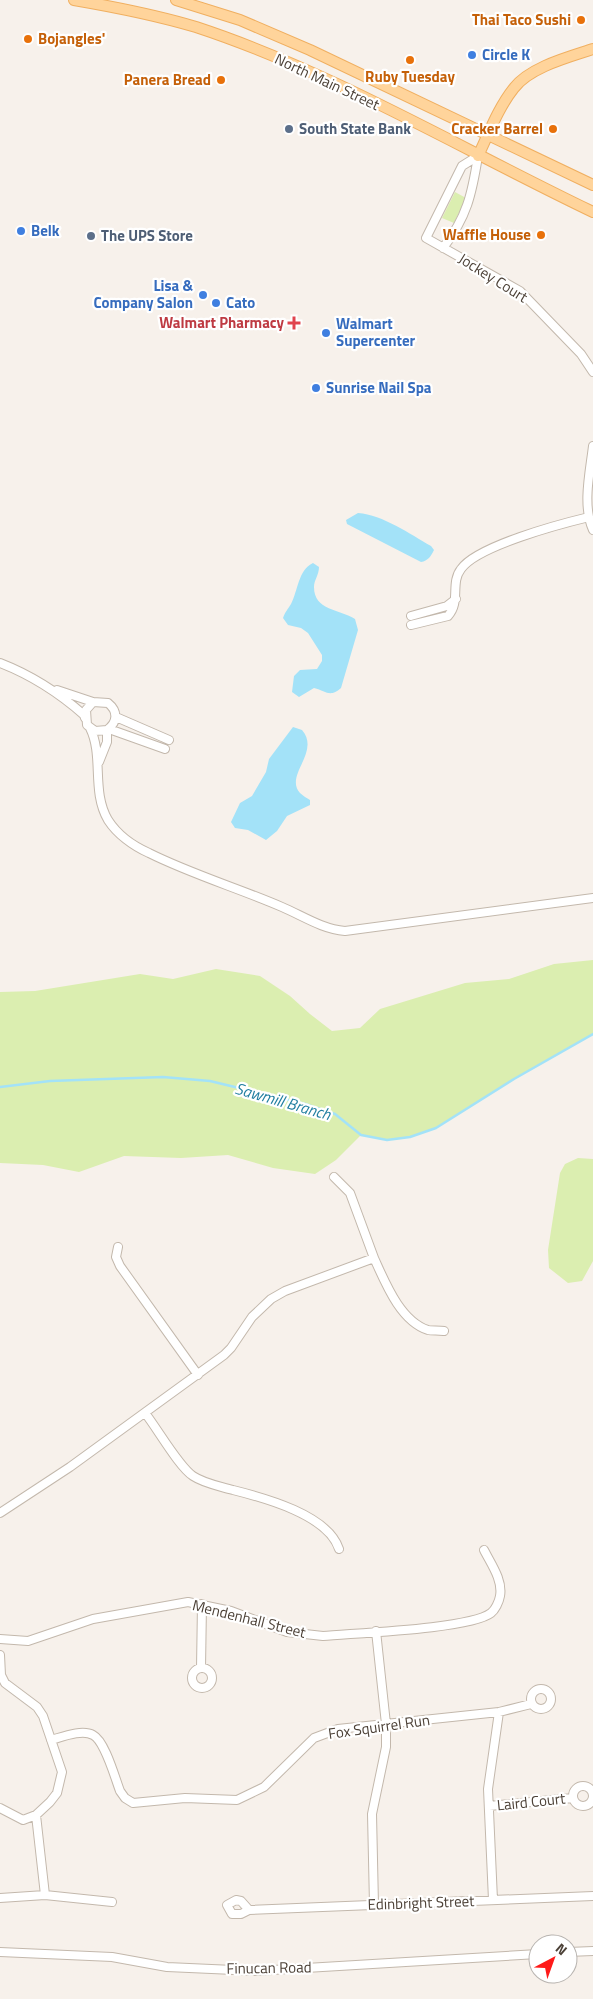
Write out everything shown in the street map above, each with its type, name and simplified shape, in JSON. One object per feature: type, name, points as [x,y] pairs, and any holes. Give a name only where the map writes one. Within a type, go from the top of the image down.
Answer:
[{"type":"main road","name":"North Main Street","points":[[74,0],[91,1],[132,10],[185,24],[237,42],[346,90],[593,212]]},
{"type":"main road","name":"North Main Street","points":[[176,0],[240,20],[288,40],[593,185]]},
{"type":"main road","points":[[478,156],[498,111],[515,86],[547,65],[593,49]]},
{"type":"street","name":"Jockey Court","points":[[478,156],[462,166],[426,238],[520,291],[581,354],[593,372]]},
{"type":"street","points":[[443,248],[456,232],[469,204],[478,156]]},
{"type":"street","points":[[593,446],[588,490],[589,517],[593,530]]},
{"type":"street","points":[[411,625],[448,616],[456,599],[456,577],[472,558],[558,524],[589,517]]},
{"type":"street","points":[[411,616],[447,606],[456,599]]},
{"type":"street","points":[[0,663],[31,676],[84,715],[96,741],[98,790],[108,819],[131,843],[149,853],[282,907],[332,930],[345,931],[593,898]]},
{"type":"street","points":[[46,687],[94,702],[108,703],[115,712],[116,717],[108,730],[107,742],[100,759],[98,771]]},
{"type":"street","points":[[85,720],[86,710],[94,702]]},
{"type":"street","points":[[116,717],[169,740]]},
{"type":"street","points":[[90,728],[95,731],[108,730],[165,749]]},
{"type":"street","points":[[334,1177],[350,1193],[374,1258],[390,1294],[405,1312],[428,1330],[444,1331]]},
{"type":"street","points":[[118,1247],[116,1257],[120,1266],[198,1374]]},
{"type":"street","points":[[0,1513],[70,1467],[231,1348],[252,1317],[271,1299],[285,1291],[374,1258]]},
{"type":"street","points":[[145,1412],[186,1469],[195,1478],[250,1494],[308,1516],[330,1532],[339,1548]]},
{"type":"street","name":"Mendenhall Street","points":[[0,1639],[28,1641],[93,1619],[188,1602],[231,1611],[287,1632],[323,1636],[439,1626],[491,1613],[500,1597],[500,1587],[484,1550]]},
{"type":"street","points":[[201,1668],[202,1604]]},
{"type":"street","points":[[374,1905],[372,1814],[386,1748],[386,1724],[376,1631]]},
{"type":"street","points":[[0,1656],[1,1675],[5,1683],[36,1707],[42,1716],[62,1772],[57,1794],[36,1815],[23,1820],[0,1808]]},
{"type":"street","name":"Fox Squirrel Run","points":[[51,1740],[74,1734],[92,1734],[100,1741],[120,1791],[125,1798],[133,1802],[185,1798],[237,1800],[264,1787],[314,1738],[338,1729],[499,1712],[532,1704]]},
{"type":"street","points":[[493,1900],[488,1790],[499,1712]]},
{"type":"street","name":"Laird Court","points":[[489,1806],[573,1798]]},
{"type":"street","points":[[36,1815],[45,1895]]},
{"type":"street","points":[[0,1898],[45,1895],[112,1902]]},
{"type":"street","name":"Edinbright Street","points":[[250,1910],[593,1896]]},
{"type":"street","points":[[578,1952],[593,1951]]},
{"type":"street","name":"Finucan Road","points":[[0,1952],[112,1957],[166,1967],[256,1970],[528,1955]]},
{"type":"green space","points":[[455,192],[466,198],[454,223],[442,218]]},
{"type":"green space","points":[[593,960],[593,1034],[514,1079],[436,1128],[410,1137],[387,1140],[361,1135],[336,1160],[315,1174],[273,1168],[228,1155],[181,1158],[124,1156],[79,1172],[43,1165],[0,1163],[0,992],[35,991],[140,974],[173,979],[216,969],[260,976],[290,996],[332,1031],[360,1028],[380,1009],[465,983],[509,979],[554,964]]},
{"type":"green space","points":[[578,1158],[593,1159],[593,1261],[582,1281],[568,1283],[549,1268],[548,1250],[560,1173],[565,1164]]},
{"type":"water","points":[[358,513],[377,517],[396,526],[431,546],[434,550],[426,561],[421,562],[347,524],[346,520]]},
{"type":"water","points":[[313,563],[319,567],[314,587],[318,601],[355,619],[358,630],[341,688],[334,693],[328,693],[314,688],[299,697],[292,692],[294,676],[300,670],[317,669],[322,661],[322,655],[308,633],[301,628],[288,625],[283,618],[291,604],[301,576],[308,566]]},
{"type":"water","points":[[293,727],[302,730],[307,738],[307,747],[296,779],[296,786],[300,793],[310,800],[310,805],[287,816],[277,831],[266,840],[248,830],[235,828],[231,822],[240,803],[252,796],[266,772],[269,759]]},
{"type":"waterway","name":"Sawmill Branch","points":[[0,1087],[50,1081],[163,1077],[210,1081],[305,1104],[335,1114],[361,1135],[387,1140],[410,1137],[436,1128],[514,1079],[593,1034]]},
{"type":"place","name":"Thai Taco Sushi","points":[[581,20]]},
{"type":"place","name":"Bojangles'","points":[[28,39]]},
{"type":"place","name":"Circle K","points":[[472,55]]},
{"type":"place","name":"Ruby Tuesday","points":[[410,60]]},
{"type":"place","name":"Panera Bread","points":[[221,80]]},
{"type":"place","name":"South State Bank","points":[[289,129]]},
{"type":"place","name":"Cracker Barrel","points":[[553,129]]},
{"type":"place","name":"Belk","points":[[21,231]]},
{"type":"place","name":"Waffle House","points":[[541,235]]},
{"type":"place","name":"The UPS Store","points":[[91,236]]},
{"type":"place","name":"Lisa & Company Salon","points":[[203,295]]},
{"type":"place","name":"Cato","points":[[216,303]]},
{"type":"place","name":"Walmart Pharmacy","points":[[294,323]]},
{"type":"place","name":"Walmart Supercenter","points":[[326,333]]},
{"type":"place","name":"Sunrise Nail Spa","points":[[316,388]]}]
